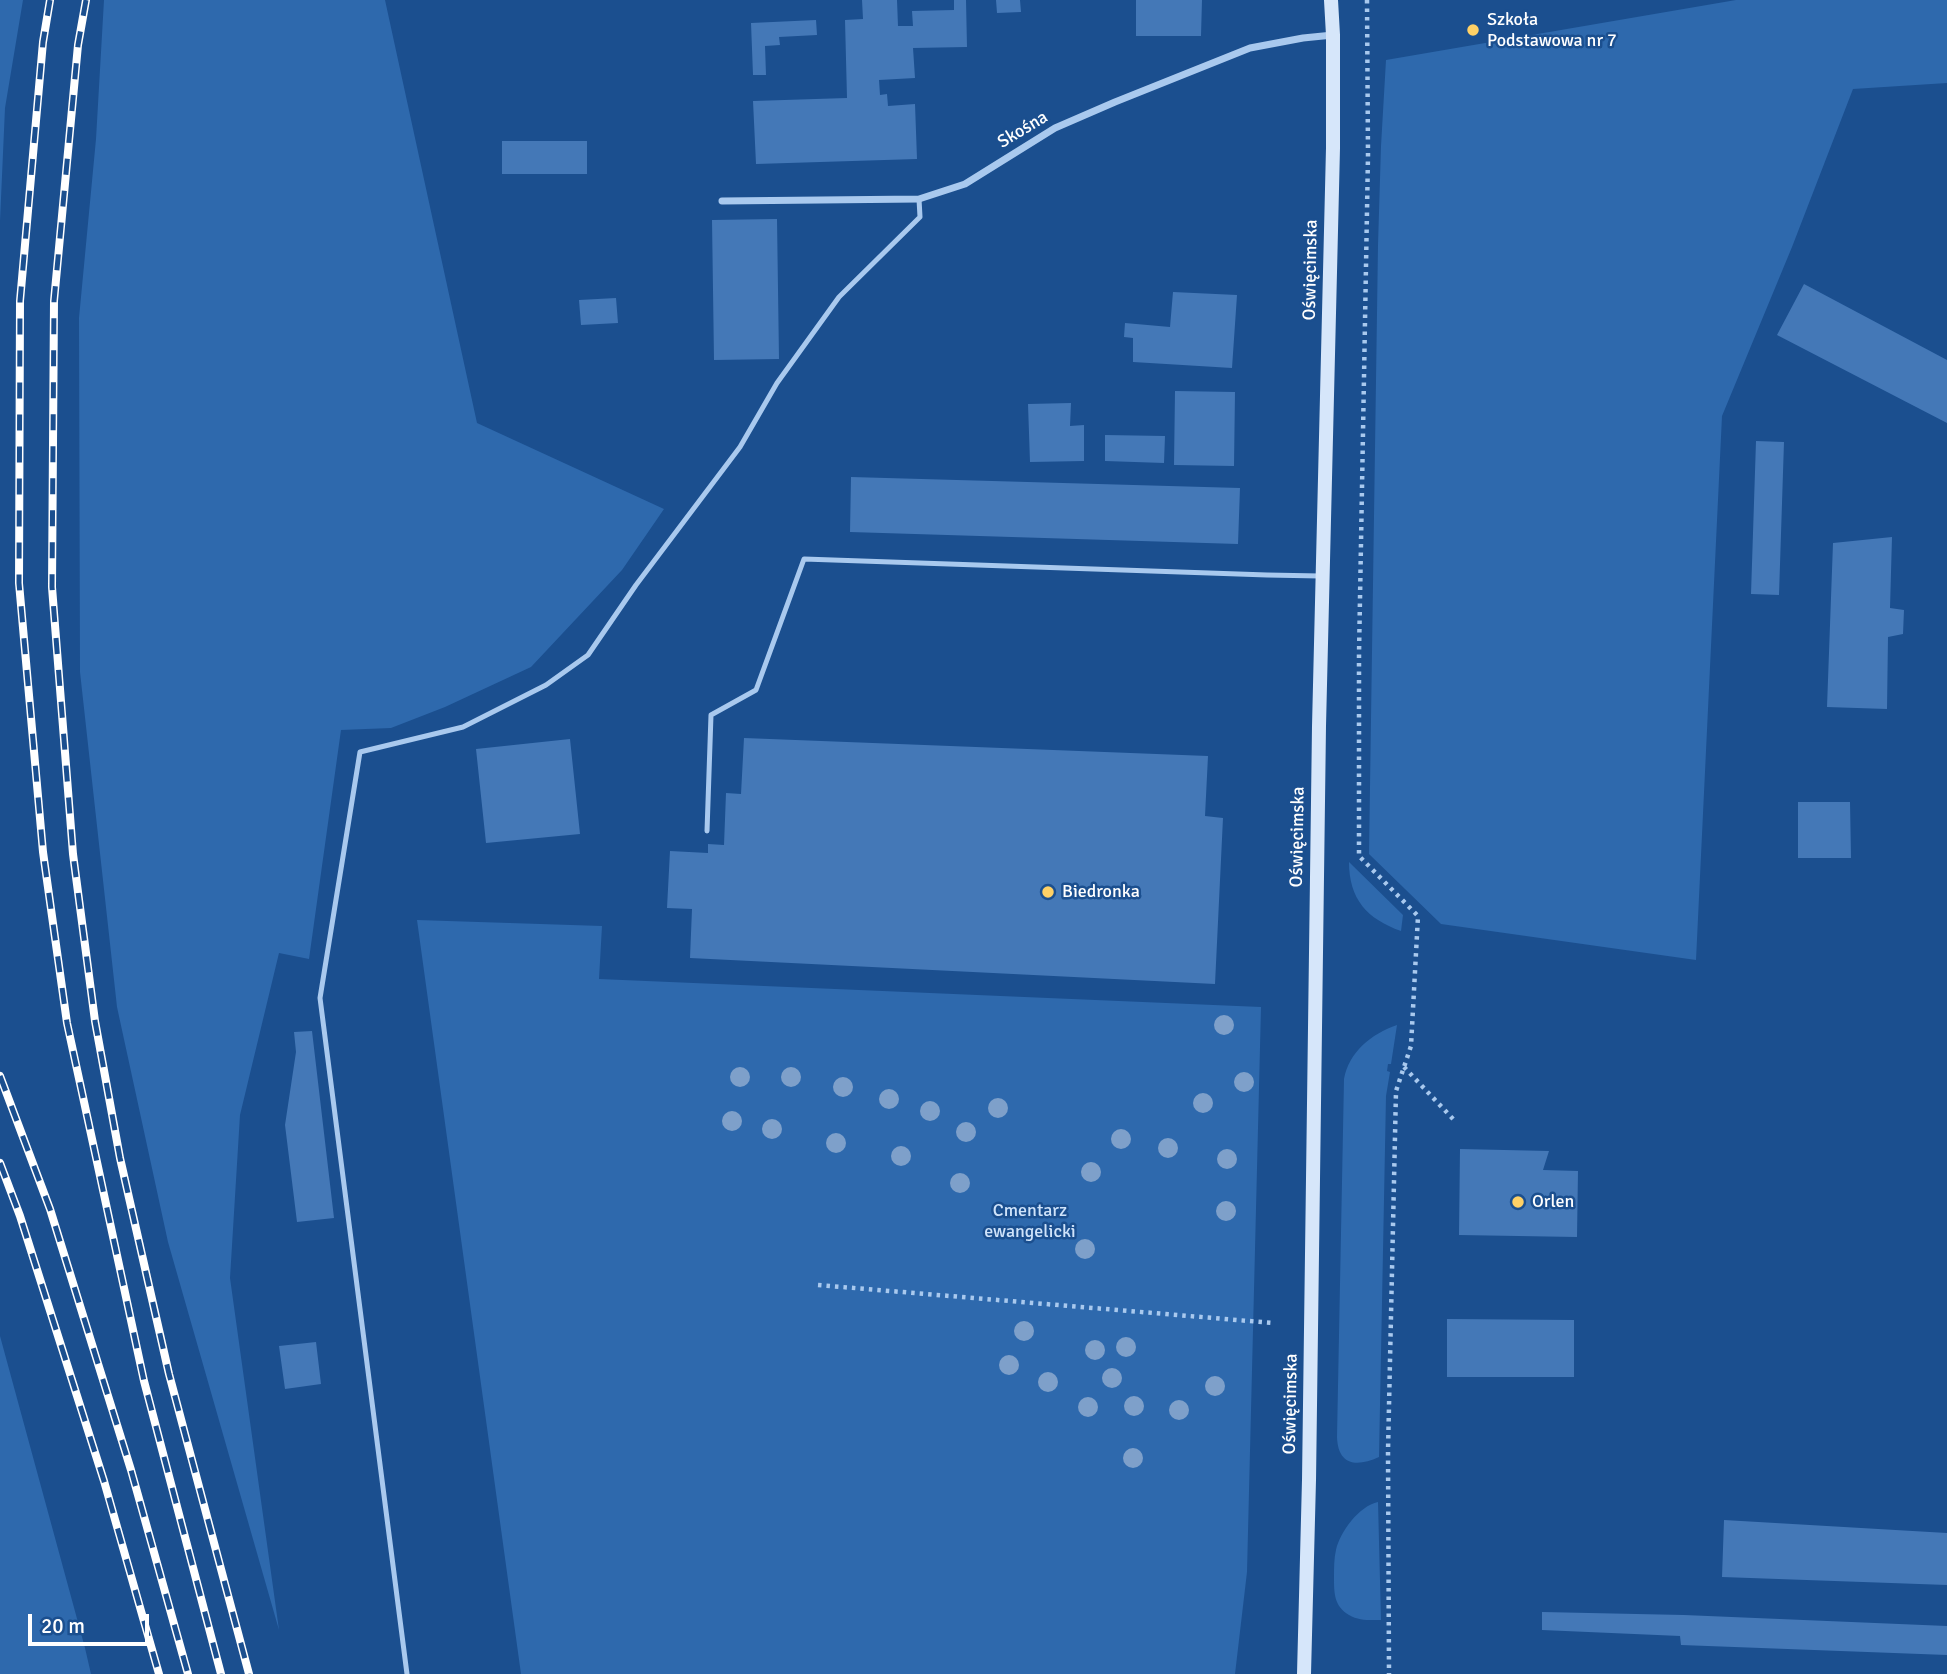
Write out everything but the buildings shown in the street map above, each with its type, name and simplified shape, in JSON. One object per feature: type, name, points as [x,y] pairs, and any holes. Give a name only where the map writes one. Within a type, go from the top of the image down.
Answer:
[{"type":"main road","name":"Oświęcimska","points":[[1304,1674],[1319,740],[1333,161],[1331,0]]},
{"type":"street","name":"Skośna","points":[[722,201],[919,199],[965,184],[1055,128],[1250,48],[1333,35]]},
{"type":"lane","points":[[407,1674],[320,998],[360,752],[463,727],[546,685],[587,655],[636,584],[740,447],[777,383],[839,297],[920,216],[919,199]]},
{"type":"lane","points":[[707,831],[711,715],[755,690],[804,559],[1324,576]]},
{"type":"path","points":[[1367,0],[1359,856],[1418,916],[1411,1046],[1396,1091],[1388,1451],[1389,1674]]},
{"type":"path","points":[[1348,653],[1360,654]]},
{"type":"path","points":[[1404,1067],[1454,1120]]},
{"type":"path","points":[[818,1286],[1273,1323]]},
{"type":"green space","points":[[0,0],[23,0],[5,108],[0,221]]},
{"type":"green space","points":[[104,0],[385,0],[477,423],[664,509],[622,570],[531,667],[445,707],[391,728],[341,730],[309,959],[279,953],[240,1115],[230,1278],[279,1630],[168,1242],[117,1007],[80,672],[79,318],[96,139]]},
{"type":"green space","points":[[1736,0],[1947,0],[1947,83],[1853,89],[1792,247],[1722,416],[1696,960],[1441,924],[1369,854],[1378,245],[1386,60]]},
{"type":"green space","points":[[1349,862],[1403,915],[1401,931],[1379,920],[1362,906],[1352,887]]},
{"type":"green space","name":"Cmentarz ewangelicki","points":[[417,920],[602,926],[599,979],[1261,1007],[1247,1572],[1235,1674],[521,1674]]},
{"type":"green space","points":[[1397,1025],[1391,1064],[1388,1064],[1387,1071],[1390,1072],[1386,1096],[1379,1457],[1356,1463],[1345,1459],[1341,1454],[1337,1437],[1344,1079],[1356,1052],[1378,1033]]},
{"type":"green space","points":[[0,1336],[85,1648],[91,1674],[0,1674]]},
{"type":"green space","points":[[1378,1502],[1381,1620],[1365,1620],[1349,1615],[1336,1599],[1335,1556],[1338,1543],[1351,1521],[1371,1504]]},
{"type":"railway","points":[[50,0],[43,42],[20,301],[19,583],[43,852],[67,1023],[144,1381],[221,1674]]},
{"type":"railway","points":[[86,0],[78,45],[54,301],[52,587],[73,854],[95,1021],[120,1158],[169,1374],[249,1674]]},
{"type":"railway","points":[[0,1076],[50,1209],[131,1470],[188,1674]]},
{"type":"railway","points":[[0,1163],[20,1216],[104,1481],[159,1674]]},
{"type":"place","name":"Szkoła Podstawowa nr 7","points":[[1473,30]]},
{"type":"place","name":"Biedronka","points":[[1048,892]]},
{"type":"place","name":"Orlen","points":[[1518,1202]]}]
